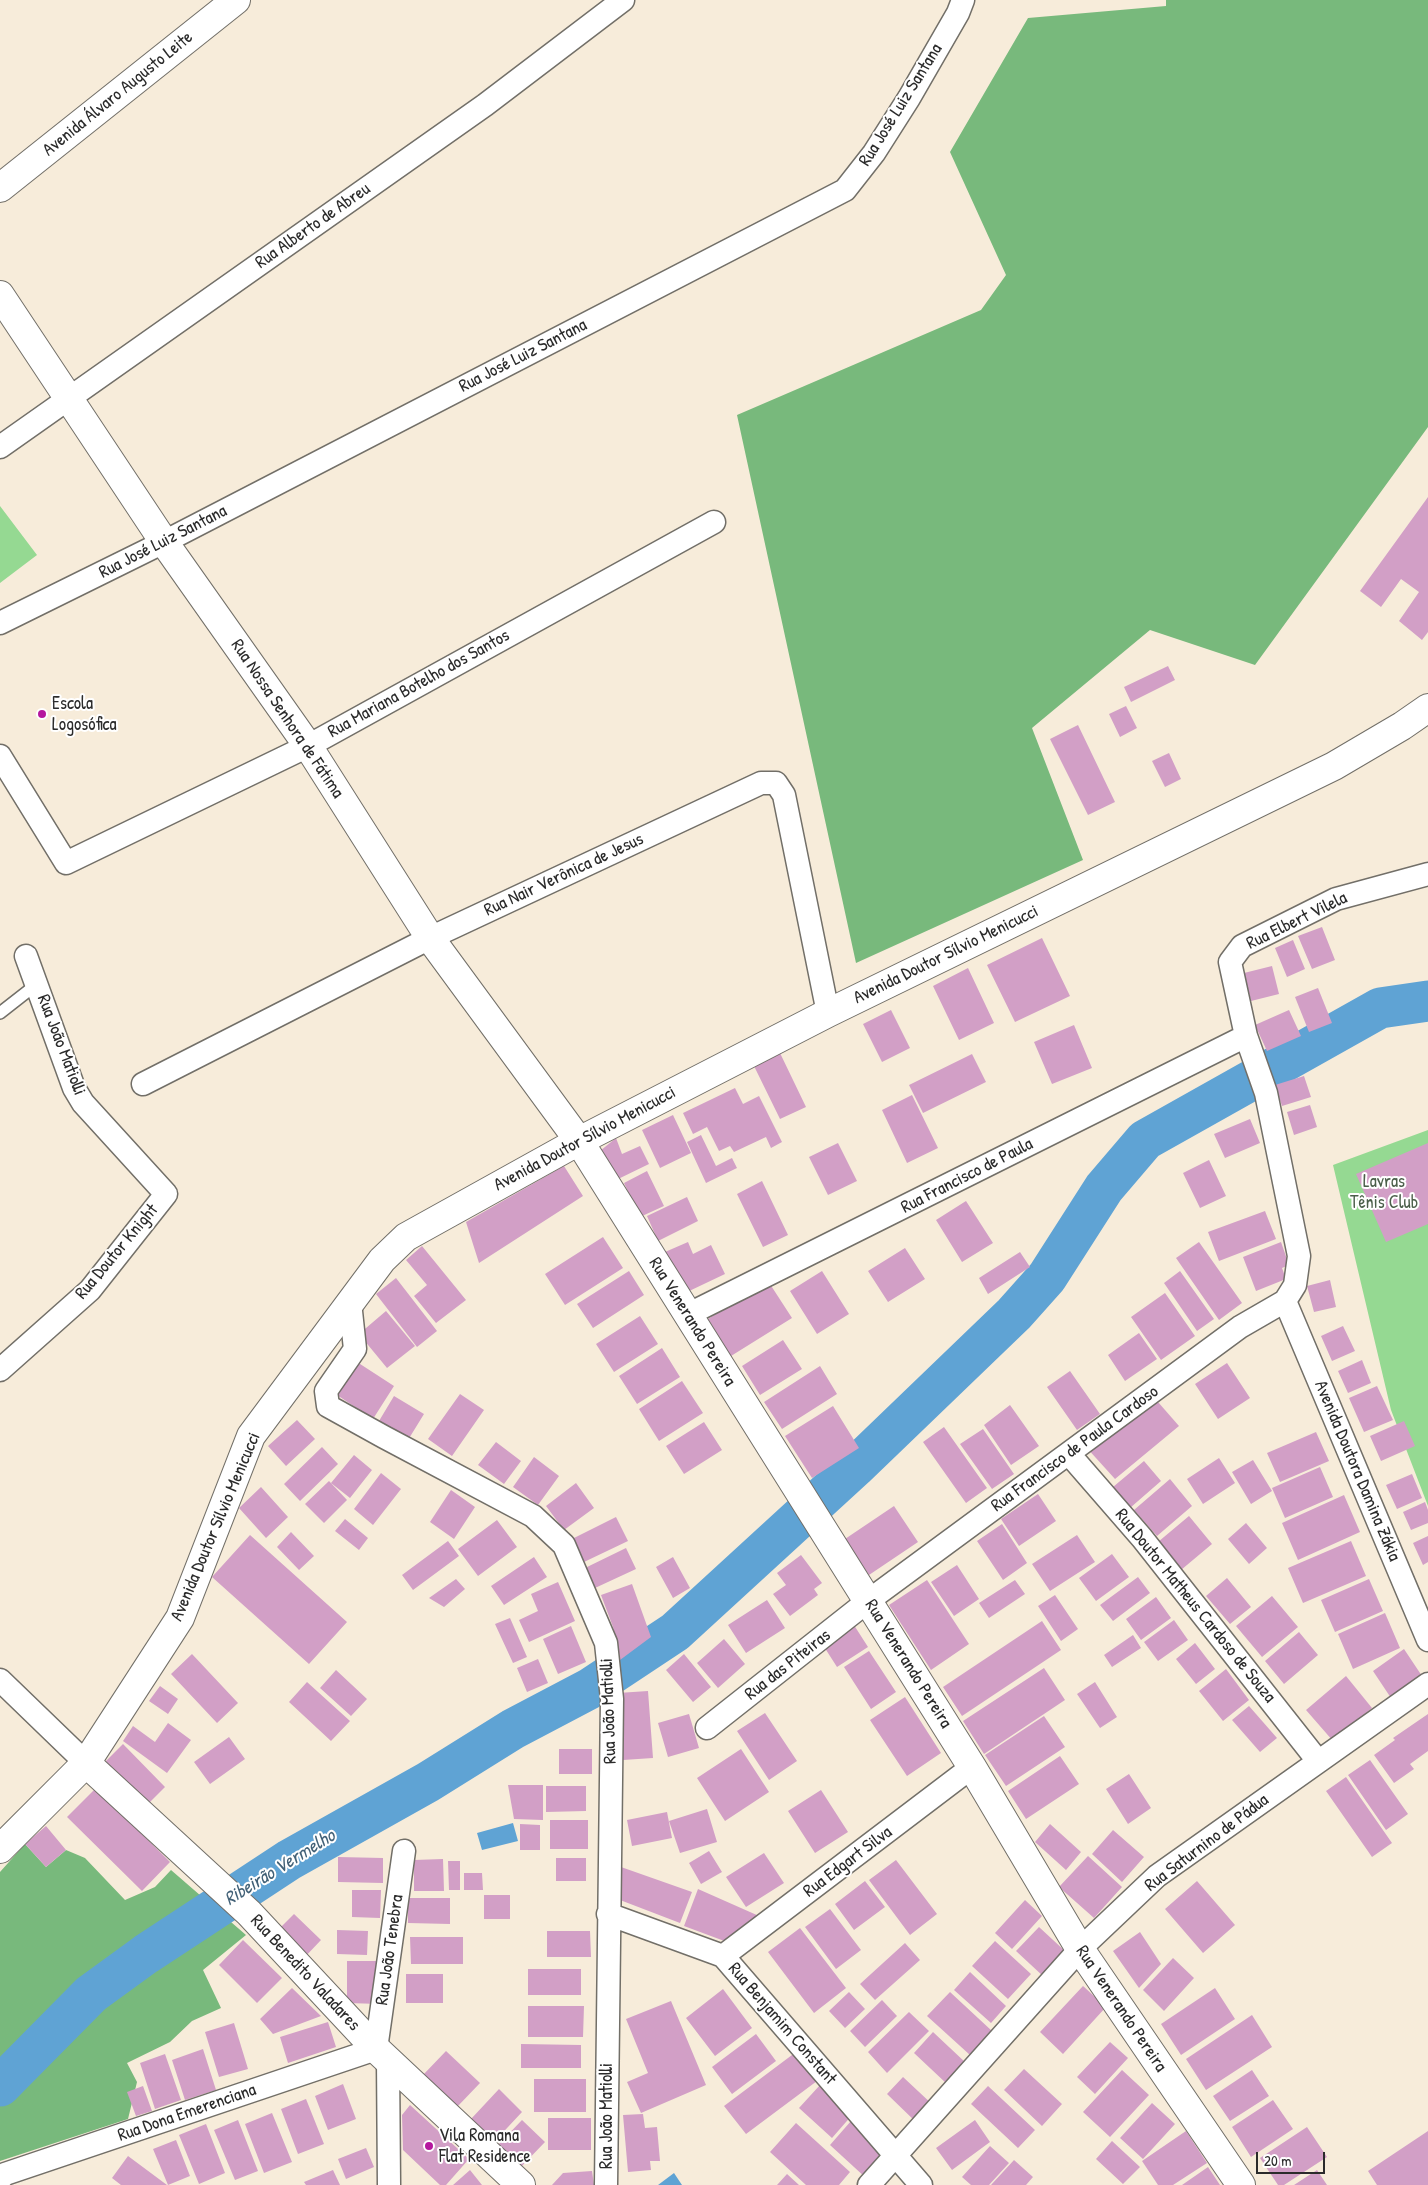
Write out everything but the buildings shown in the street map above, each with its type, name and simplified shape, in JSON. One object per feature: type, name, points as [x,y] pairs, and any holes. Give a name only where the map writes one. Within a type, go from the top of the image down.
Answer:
[{"type":"main road","name":"Avenida Álvaro Augusto Leite","points":[[0,188],[236,0]]},
{"type":"main road","name":"Rua Nossa Senhora de Fátima","points":[[0,294],[164,542],[308,746],[430,938],[579,1141]]},
{"type":"main road","name":"Avenida Doutor Sílvio Menicucci","points":[[0,1849],[86,1763],[180,1618],[251,1436],[382,1260],[406,1237],[579,1141],[828,1013],[1334,766],[1402,726],[1428,708]]},
{"type":"main road","name":"Rua Venerando Pereira","points":[[579,1141],[972,1767],[1080,1949],[1241,2185]]},
{"type":"main road","name":"Rua Benedito Valadares","points":[[86,1763],[249,1913],[382,2054],[521,2185]]},
{"type":"street","name":"Rua Alberto de Abreu","points":[[0,447],[485,105],[623,0]]},
{"type":"street","name":"Rua José Luiz Santana","points":[[0,622],[164,542],[845,190],[874,153],[908,98],[958,13],[962,0]]},
{"type":"street","name":"Rua Mariana Botelho dos Santos","points":[[0,756],[66,863],[308,746],[714,522]]},
{"type":"street","name":"Rua Nair Verônica de Jesus","points":[[143,1084],[430,938],[760,783],[776,783],[784,796],[828,1013]]},
{"type":"street","name":"Rua Elbert Vilela","points":[[1246,1036],[1230,962],[1242,946],[1336,899],[1428,874]]},
{"type":"street","name":"Rua João Matiolli","points":[[26,956],[74,1088],[83,1103],[166,1194]]},
{"type":"street","points":[[1246,1036],[1266,1094],[1299,1256],[1295,1285],[1285,1301]]},
{"type":"street","name":"Rua Francisco de Paula","points":[[687,1315],[1246,1036]]},
{"type":"street","name":"Rua Doutor Knight","points":[[0,1370],[90,1290],[166,1194]]},
{"type":"street","name":"Rua Francisco de Paula Cardoso","points":[[868,1601],[1240,1327],[1285,1301]]},
{"type":"street","name":"Avenida Doutora Damina Zákia","points":[[1285,1301],[1428,1640]]},
{"type":"street","name":"Rua João Matiolli","points":[[350,1302],[355,1349],[326,1390],[328,1406],[533,1516],[564,1545],[606,1643],[612,1699],[606,2185]]},
{"type":"street","name":"Rua Doutor Matheus Cardoso de Souza","points":[[1069,1454],[1142,1538],[1318,1761]]},
{"type":"street","name":"Rua das Piteiras","points":[[707,1728],[868,1601]]},
{"type":"street","points":[[0,1680],[86,1763]]},
{"type":"street","name":"Rua Saturnino de Pádua","points":[[869,2185],[1080,1949],[1157,1876],[1428,1684]]},
{"type":"street","name":"Rua Edgart Silva","points":[[723,1956],[972,1767]]},
{"type":"street","name":"Rua João Tenebra","points":[[389,2185],[382,2054],[404,1851]]},
{"type":"street","name":"Rua Benjamim Constant","points":[[608,1914],[723,1956],[921,2185]]},
{"type":"street","name":"Rua Dona Emerenciana","points":[[0,2179],[5,2174],[382,2054]]},
{"type":"lane","points":[[0,1013],[37,984]]},
{"type":"green space","points":[[1166,0],[1428,0],[1428,427],[1255,665],[1150,630],[1032,728],[1083,860],[856,963],[737,415],[981,310],[1006,275],[950,152],[1028,18],[1166,6]]},
{"type":"green space","points":[[0,506],[37,555],[0,583]]},
{"type":"green space","name":"Lavras Tênis Club","points":[[1428,1130],[1428,1506],[1391,1410],[1333,1165]]},
{"type":"green space","points":[[25,1844],[46,1867],[66,1850],[85,1858],[125,1900],[155,1887],[171,1870],[246,1935],[203,1970],[221,2008],[192,2021],[170,2042],[127,2063],[137,2082],[128,2119],[0,2161],[0,1872]]},
{"type":"water","points":[[513,1823],[518,1841],[482,1850],[477,1833]]},
{"type":"water","points":[[674,2173],[682,2185],[658,2185]]},
{"type":"waterway","name":"Ribeirão Vermelho","points":[[0,2086],[91,1994],[146,1954],[289,1860],[428,1782],[513,1729],[589,1689],[675,1632],[855,1467],[1014,1314],[1047,1277],[1104,1188],[1145,1140],[1380,1008],[1428,1001]]},
{"type":"place","name":"Escola Logosófica","points":[[42,714]]},
{"type":"place","name":"Vila Romana Flat Residence","points":[[429,2146]]}]
